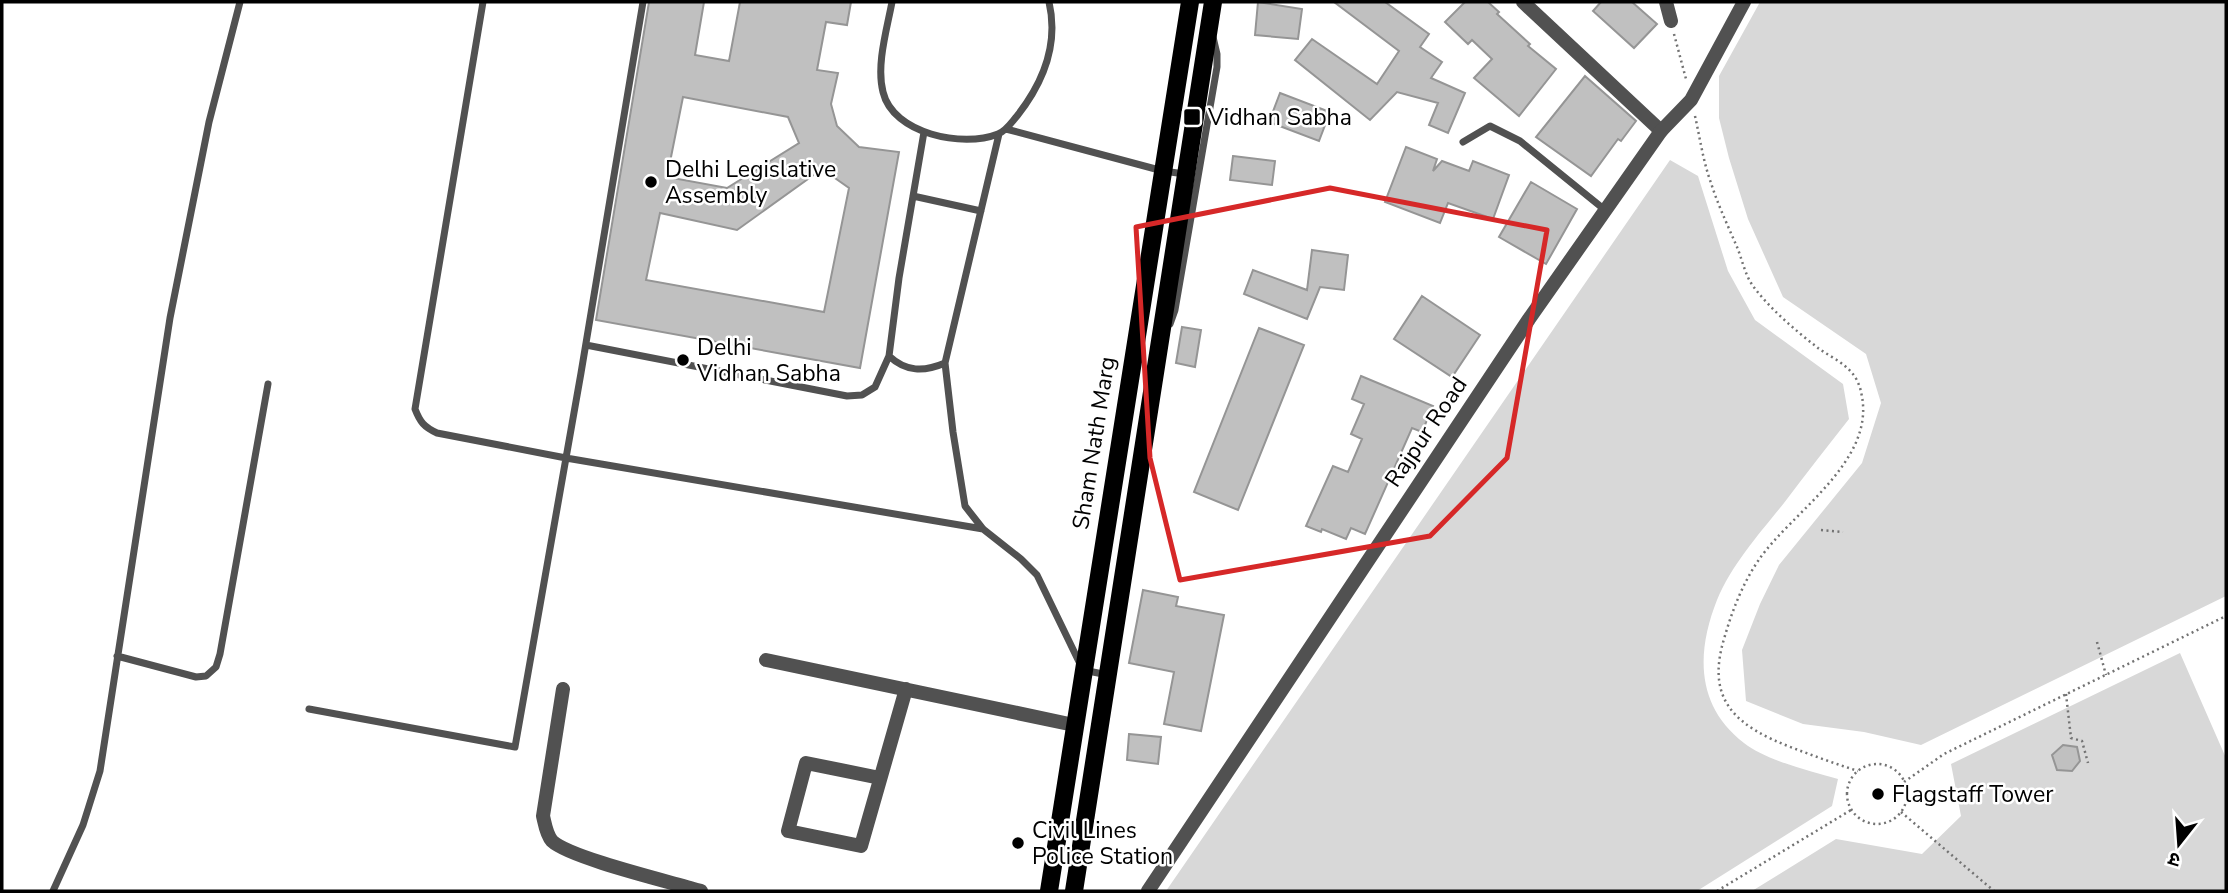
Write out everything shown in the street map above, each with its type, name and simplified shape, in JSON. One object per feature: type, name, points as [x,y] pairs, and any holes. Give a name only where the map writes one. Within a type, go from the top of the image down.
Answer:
[{"type":"main road","name":"Sham Nath Marg","points":[[1049,891],[1190,2]]},
{"type":"main road","points":[[1074,891],[1213,2]]},
{"type":"street","points":[[1523,2],[1661,131]]},
{"type":"street","points":[[1666,2],[1671,21]]},
{"type":"street","name":"Rajpur Road","points":[[1148,891],[1529,319],[1661,131],[1691,100],[1744,2]]},
{"type":"street","points":[[766,660],[1074,725]]},
{"type":"street","points":[[563,689],[543,816],[547,834],[564,849],[585,857],[701,891]]},
{"type":"street","points":[[880,778],[806,763],[788,831],[861,846],[906,689]]},
{"type":"lane","points":[[53,891],[83,825],[100,771],[170,318],[209,122],[240,2]]},
{"type":"lane","points":[[483,2],[415,409],[426,428],[437,433],[566,458],[983,529]]},
{"type":"lane","points":[[309,709],[515,747],[643,2]]},
{"type":"lane","points":[[892,2],[883,54],[883,94],[893,111],[908,124],[924,132],[972,140],[999,134],[1030,99],[1043,75],[1051,48],[1052,15],[1049,2]]},
{"type":"lane","points":[[1160,342],[1175,310],[1217,67],[1210,22]]},
{"type":"lane","points":[[1463,142],[1490,125],[1520,141],[1606,210]]},
{"type":"lane","points":[[1006,129],[1163,171],[1186,174]]},
{"type":"lane","points":[[586,345],[847,396],[862,395],[875,387],[889,356],[924,132]]},
{"type":"lane","points":[[999,134],[944,363],[965,506],[983,529],[1037,575],[1083,670],[1108,676]]},
{"type":"lane","points":[[913,196],[981,211]]},
{"type":"lane","points":[[889,356],[899,366],[914,370],[933,368],[944,363]]},
{"type":"lane","points":[[117,656],[196,677],[206,676],[216,667],[268,384]]},
{"type":"path","points":[[1671,21],[1710,182],[1751,284],[1772,308],[1853,374],[1861,391],[1863,417],[1858,440],[1846,460],[1809,506],[1789,523],[1758,561],[1734,605],[1717,674],[1722,693],[1732,711],[1748,727],[1766,737],[1858,771]]},
{"type":"path","points":[[1821,530],[1843,532]]},
{"type":"path","points":[[1904,782],[1944,754],[2226,616]]},
{"type":"path","points":[[2097,642],[2106,675]]},
{"type":"path","points":[[2066,694],[2071,738],[2082,741],[2088,762]]},
{"type":"path","points":[[1870,765],[1884,765],[1896,771],[1904,782],[1907,792],[1901,812],[1895,818],[1880,824],[1863,821],[1851,810],[1847,789],[1858,771],[1870,765]]},
{"type":"path","points":[[1717,891],[1851,810]]},
{"type":"path","points":[[1901,812],[1994,891]]},
{"type":"highlighted area","points":[[1330,188],[1547,230],[1507,458],[1430,536],[1180,580],[1150,458],[1136,227]]},
{"type":"shaded area","points":[[1760,2],[2226,2],[2226,596],[1921,745],[1864,732],[1803,724],[1746,701],[1742,650],[1760,604],[1779,565],[1862,463],[1881,403],[1866,354],[1783,297],[1748,219],[1729,158],[1719,118],[1719,76]]},
{"type":"shaded area","points":[[1670,160],[1698,176],[1728,271],[1755,320],[1843,384],[1849,419],[1730,574],[1710,620],[1704,659],[1709,695],[1728,728],[1744,743],[1765,755],[1838,779],[1832,806],[1697,891],[1166,891]]},
{"type":"shaded area","points":[[2180,653],[2226,758],[2226,891],[1752,891],[1836,839],[1922,854],[1961,816],[1951,764]]},
{"type":"building","name":"Delhi Legislative Assembly","points":[[649,2],[704,2],[695,55],[729,61],[740,2],[851,2],[847,25],[826,22],[817,70],[838,73],[831,104],[837,126],[859,147],[899,152],[860,368],[596,320]],"holes":[[[683,97],[788,117],[799,143],[727,188],[667,177]],[[822,169],[849,188],[824,312],[646,280],[660,213],[737,230]]]},
{"type":"building","points":[[1258,2],[1302,9],[1298,39],[1255,35]]},
{"type":"building","points":[[1334,2],[1385,2],[1429,34],[1420,47],[1442,62],[1431,78],[1465,93],[1448,133],[1429,125],[1438,103],[1397,92],[1370,120],[1295,60],[1312,39],[1377,84],[1399,51]]},
{"type":"building","points":[[1465,2],[1488,2],[1499,12],[1497,14],[1530,44],[1528,46],[1556,69],[1519,116],[1474,78],[1492,59],[1472,40],[1468,44],[1445,22]]},
{"type":"building","points":[[1601,2],[1632,2],[1657,24],[1634,48],[1593,11]]},
{"type":"building","points":[[1585,76],[1636,121],[1621,141],[1618,139],[1591,176],[1536,137]]},
{"type":"building","points":[[1280,93],[1330,112],[1319,141],[1269,122]]},
{"type":"building","points":[[1406,147],[1437,159],[1433,171],[1442,161],[1469,171],[1473,161],[1509,175],[1493,219],[1448,203],[1440,223],[1385,202]]},
{"type":"building","points":[[1233,156],[1275,161],[1272,185],[1230,180]]},
{"type":"building","points":[[1531,182],[1577,209],[1546,264],[1499,237]]},
{"type":"building","points":[[1312,250],[1348,255],[1344,290],[1320,287],[1307,319],[1244,294],[1253,270],[1307,290]]},
{"type":"building","points":[[1422,296],[1480,335],[1452,377],[1394,339]]},
{"type":"building","points":[[1182,327],[1201,330],[1195,367],[1176,363]]},
{"type":"building","points":[[1259,328],[1304,345],[1238,510],[1194,492]]},
{"type":"building","points":[[1361,376],[1433,406],[1422,432],[1412,428],[1365,534],[1351,528],[1346,539],[1306,526],[1333,466],[1348,472],[1362,439],[1351,434],[1364,404],[1352,399]]},
{"type":"building","points":[[1143,590],[1178,597],[1176,606],[1224,615],[1201,731],[1164,724],[1174,672],[1129,663]]},
{"type":"building","points":[[1129,734],[1161,737],[1158,764],[1127,760]]},
{"type":"building","points":[[2063,745],[2077,747],[2080,761],[2072,771],[2057,770],[2052,755]]},
{"type":"place","name":"Vidhan Sabha","points":[[1192,117]]},
{"type":"place","name":"Delhi Legislative Assembly","points":[[651,182]]},
{"type":"place","name":"Delhi Vidhan Sabha","points":[[683,360]]},
{"type":"place","name":"Flagstaff Tower","points":[[1878,794]]},
{"type":"place","name":"Civil Lines Police Station","points":[[1018,843]]}]
